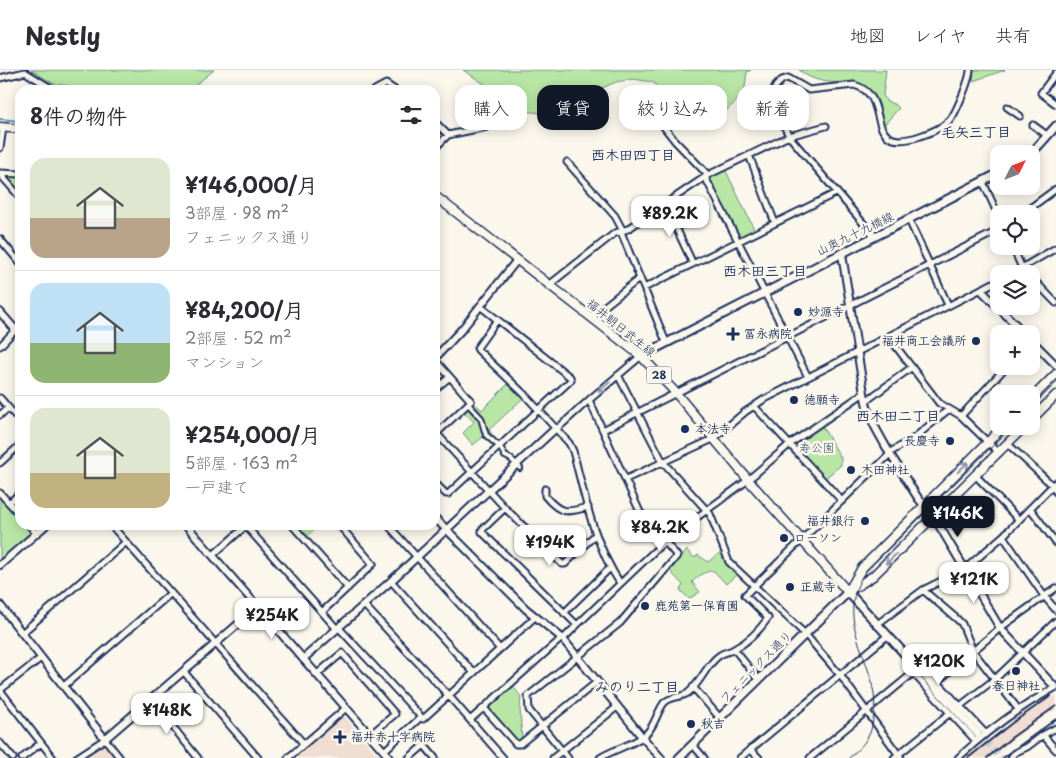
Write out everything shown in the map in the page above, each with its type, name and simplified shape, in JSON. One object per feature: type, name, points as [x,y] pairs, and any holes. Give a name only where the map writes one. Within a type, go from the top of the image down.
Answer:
[{"type":"main road","points":[[1,128],[15,129]]},
{"type":"main road","points":[[1039,145],[1055,129]]},
{"type":"main road","name":"山奥九十九橋線","points":[[641,356],[990,178]]},
{"type":"main road","name":"福井朝日武生線","points":[[440,200],[641,356],[675,392],[748,480],[848,592]]},
{"type":"main road","points":[[1040,390],[1056,374]]},
{"type":"main road","points":[[1040,411],[1056,395]]},
{"type":"main road","name":"フェニックス通り","points":[[848,592],[862,568],[995,435]]},
{"type":"main road","name":"フェニックス通り","points":[[679,758],[848,592],[873,576],[1016,435]]},
{"type":"main road","points":[[848,592],[910,662],[980,736]]},
{"type":"street","points":[[875,237],[789,136],[772,101],[774,88],[785,79],[792,79],[803,88],[815,90],[859,86],[874,101],[885,134],[894,140],[900,141],[926,133],[944,125],[951,119],[970,70]]},
{"type":"street","points":[[0,78],[25,72],[46,85]]},
{"type":"street","points":[[1056,73],[1041,93],[1056,104]]},
{"type":"street","points":[[1007,107],[1020,116]]},
{"type":"street","points":[[1034,125],[1048,136]]},
{"type":"street","points":[[549,285],[615,232],[628,229],[706,176],[789,136],[826,126]]},
{"type":"street","points":[[440,127],[448,135]]},
{"type":"street","points":[[0,148],[1,128]]},
{"type":"street","points":[[440,143],[448,135],[477,130]]},
{"type":"street","points":[[666,130],[706,176],[737,242],[808,377]]},
{"type":"street","points":[[749,156],[775,223]]},
{"type":"street","points":[[566,162],[616,216],[666,342]]},
{"type":"street","points":[[0,173],[15,174]]},
{"type":"street","points":[[0,173],[15,192]]},
{"type":"street","points":[[983,182],[994,205]]},
{"type":"street","points":[[1034,205],[1056,189]]},
{"type":"street","points":[[644,288],[836,193]]},
{"type":"street","points":[[664,204],[694,264]]},
{"type":"street","points":[[910,220],[948,305]]},
{"type":"street","points":[[603,430],[990,234]]},
{"type":"street","points":[[0,239],[15,256]]},
{"type":"street","points":[[1027,265],[1056,248]]},
{"type":"street","points":[[842,254],[864,393],[868,411],[875,427],[924,506],[934,517],[1000,628],[1056,687],[1018,709],[980,736],[958,758]]},
{"type":"street","points":[[440,353],[517,260]]},
{"type":"street","points":[[591,317],[640,278]]},
{"type":"street","points":[[626,479],[713,439],[754,406],[990,285]]},
{"type":"street","points":[[1040,286],[1055,301]]},
{"type":"street","points":[[981,290],[1016,325]]},
{"type":"street","points":[[440,488],[448,494],[570,382],[570,377],[480,306]]},
{"type":"street","points":[[0,312],[15,327]]},
{"type":"street","points":[[497,320],[477,348],[569,443],[573,450],[595,535],[610,568],[620,583]]},
{"type":"street","points":[[0,346],[15,333]]},
{"type":"street","points":[[888,336],[939,403],[961,416],[999,453]]},
{"type":"street","points":[[1040,349],[1056,365]]},
{"type":"street","points":[[303,659],[489,490],[518,467],[556,428],[641,356]]},
{"type":"street","points":[[440,365],[471,401],[440,430]]},
{"type":"street","points":[[866,401],[912,367]]},
{"type":"street","points":[[618,375],[663,462],[708,510],[729,562],[805,634],[867,711],[898,757],[950,713]]},
{"type":"street","points":[[961,416],[999,375]]},
{"type":"street","points":[[440,386],[450,377]]},
{"type":"street","points":[[470,720],[577,625],[664,542],[748,480],[790,444],[864,393]]},
{"type":"street","points":[[0,398],[15,416]]},
{"type":"street","points":[[568,758],[529,710],[528,696],[624,620],[677,556],[640,512],[589,400]]},
{"type":"street","points":[[468,404],[481,418],[486,435],[518,467]]},
{"type":"street","points":[[754,406],[842,501]]},
{"type":"street","points":[[0,415],[8,408]]},
{"type":"street","points":[[600,758],[612,750],[643,738],[649,732],[668,699],[685,694],[720,655],[734,650],[756,634],[768,618],[745,595],[890,454],[914,438],[949,409]]},
{"type":"street","points":[[440,437],[505,508],[562,564],[566,564],[595,535]]},
{"type":"street","points":[[1008,444],[1054,484],[1056,492]]},
{"type":"street","points":[[0,463],[15,450]]},
{"type":"street","points":[[976,476],[1019,520]]},
{"type":"street","points":[[876,624],[923,590],[965,569],[1003,536],[1054,484]]},
{"type":"street","points":[[545,489],[545,496],[556,508],[562,511],[571,512],[588,507]]},
{"type":"street","points":[[0,493],[15,510]]},
{"type":"street","points":[[9,503],[15,498]]},
{"type":"street","points":[[505,508],[482,532],[577,625]]},
{"type":"street","points":[[1030,508],[1056,543]]},
{"type":"street","points":[[440,523],[535,617],[562,638],[661,758]]},
{"type":"street","points":[[0,565],[40,530]]},
{"type":"street","points":[[115,530],[304,744]]},
{"type":"street","points":[[190,530],[390,758]]},
{"type":"street","points":[[213,555],[240,530]]},
{"type":"street","points":[[250,530],[322,612],[421,717]]},
{"type":"street","points":[[296,530],[348,588]]},
{"type":"street","points":[[322,612],[374,564],[343,530]]},
{"type":"street","points":[[392,530],[500,649]]},
{"type":"street","points":[[1003,536],[1044,596],[1056,610]]},
{"type":"street","points":[[22,633],[126,542]]},
{"type":"street","points":[[564,613],[610,568]]},
{"type":"street","points":[[391,581],[474,672]]},
{"type":"street","points":[[937,682],[1000,628],[1056,588]]},
{"type":"street","points":[[923,590],[962,624],[973,651],[1018,709]]},
{"type":"street","points":[[64,686],[171,594]]},
{"type":"street","points":[[0,605],[120,758]]},
{"type":"street","points":[[364,605],[503,758]]},
{"type":"street","points":[[76,758],[106,739],[258,607]]},
{"type":"street","points":[[384,751],[421,717],[423,719],[535,617]]},
{"type":"street","points":[[960,706],[995,679],[1056,621]]},
{"type":"street","points":[[740,758],[887,636]]},
{"type":"street","points":[[734,650],[759,680]]},
{"type":"street","points":[[317,674],[342,653],[395,714],[370,735]]},
{"type":"street","points":[[41,658],[0,690],[53,758]]},
{"type":"street","points":[[910,662],[920,663],[960,706],[980,736],[950,713],[913,673],[910,662]]},
{"type":"street","points":[[184,672],[258,758]]},
{"type":"street","points":[[810,758],[913,673]]},
{"type":"street","points":[[484,708],[516,744],[520,744],[598,682]]},
{"type":"street","points":[[693,687],[720,718]]},
{"type":"street","points":[[151,700],[198,758]]},
{"type":"street","points":[[553,758],[617,707]]},
{"type":"street","points":[[288,758],[346,708]]},
{"type":"street","points":[[1011,758],[1014,753],[1056,728]]},
{"type":"street","points":[[1043,734],[1056,750]]},
{"type":"street","points":[[22,758],[41,742]]},
{"type":"street","points":[[0,743],[13,758]]},
{"type":"street","points":[[409,758],[424,745],[435,758]]},
{"type":"street","points":[[693,745],[704,758]]},
{"type":"street","points":[[750,750],[759,758]]},
{"type":"shaded area","points":[[1051,694],[1053,697],[1056,695],[1056,708],[990,758],[963,758]]},
{"type":"shaded area","name":"福井赤十字病院","points":[[343,715],[380,758],[293,758]]},
{"type":"shaded area","points":[[102,745],[107,746],[116,758],[84,758]]},
{"type":"green space","points":[[31,70],[214,70],[195,85],[54,84]]},
{"type":"green space","points":[[463,70],[751,70],[747,72],[745,85],[737,85],[737,101],[727,110],[727,85],[656,85],[652,82],[633,79],[609,85],[537,85],[537,113],[527,111],[527,85],[486,85]]},
{"type":"green space","points":[[799,70],[886,70],[883,95],[886,101],[899,108],[883,126],[877,99],[869,90],[851,83],[820,81]]},
{"type":"green space","points":[[973,70],[1005,70],[973,81]]},
{"type":"green space","points":[[725,169],[755,231],[738,239],[707,178]]},
{"type":"green space","points":[[8,176],[15,177],[15,187],[7,178]]},
{"type":"green space","points":[[509,383],[524,397],[489,430],[499,444],[494,447],[483,437],[473,445],[463,433],[474,422],[464,412],[474,403],[482,410]]},
{"type":"green space","name":"寿公園","points":[[822,426],[841,458],[841,465],[824,479],[795,445]]},
{"type":"green space","points":[[0,497],[15,514],[15,530],[29,530],[30,535],[0,560]]},
{"type":"green space","points":[[302,530],[314,530],[307,536]]},
{"type":"green space","points":[[687,550],[694,558],[698,555],[708,562],[722,551],[727,562],[737,574],[726,584],[714,571],[702,574],[692,582],[700,592],[689,599],[680,590],[683,585],[670,571]]},
{"type":"green space","points":[[513,686],[521,697],[522,739],[520,741],[516,740],[489,710],[490,706]]},
{"type":"waterway","points":[[0,119],[15,120]]},
{"type":"tunnel","points":[[978,734],[1001,758]]},
{"type":"tram line","points":[[1040,399],[1056,383]]},
{"type":"tram line","points":[[849,758],[861,746],[869,734],[875,701],[872,682],[855,627],[853,609],[856,590],[866,571],[1004,435]]},
{"type":"railway","points":[[968,758],[1012,723],[1051,696]]},
{"type":"railway","points":[[987,758],[1011,738],[1056,706]]},
{"type":"railway","points":[[1003,758],[1056,719]]},
{"type":"place","name":"妙源寺","points":[[798,312]]},
{"type":"place","name":"冨永病院","points":[[733,334]]},
{"type":"place","name":"福井商工会議所","points":[[976,341]]},
{"type":"place","name":"徳願寺","points":[[794,400]]},
{"type":"place","name":"本法寺","points":[[685,429]]},
{"type":"place","name":"長慶寺","points":[[950,441]]},
{"type":"place","name":"木田神社","points":[[851,470]]},
{"type":"place","name":"福井銀行","points":[[865,521]]},
{"type":"place","name":"ローソン","points":[[784,538]]},
{"type":"place","name":"正蔵寺","points":[[790,587]]},
{"type":"place","name":"鹿苑第一保育園","points":[[645,606]]},
{"type":"place","name":"春日神社","points":[[1016,671]]},
{"type":"place","name":"秋吉","points":[[691,724]]},
{"type":"place","name":"福井赤十字病院","points":[[340,737]]},
{"type":"district","name":"毛矢三丁目","points":[[976,132]]},
{"type":"district","name":"西木田四丁目","points":[[633,155]]},
{"type":"district","name":"西木田三丁目","points":[[765,271]]},
{"type":"district","name":"西木田二丁目","points":[[898,416]]},
{"type":"district","name":"みのり二丁目","points":[[637,687]]}]
